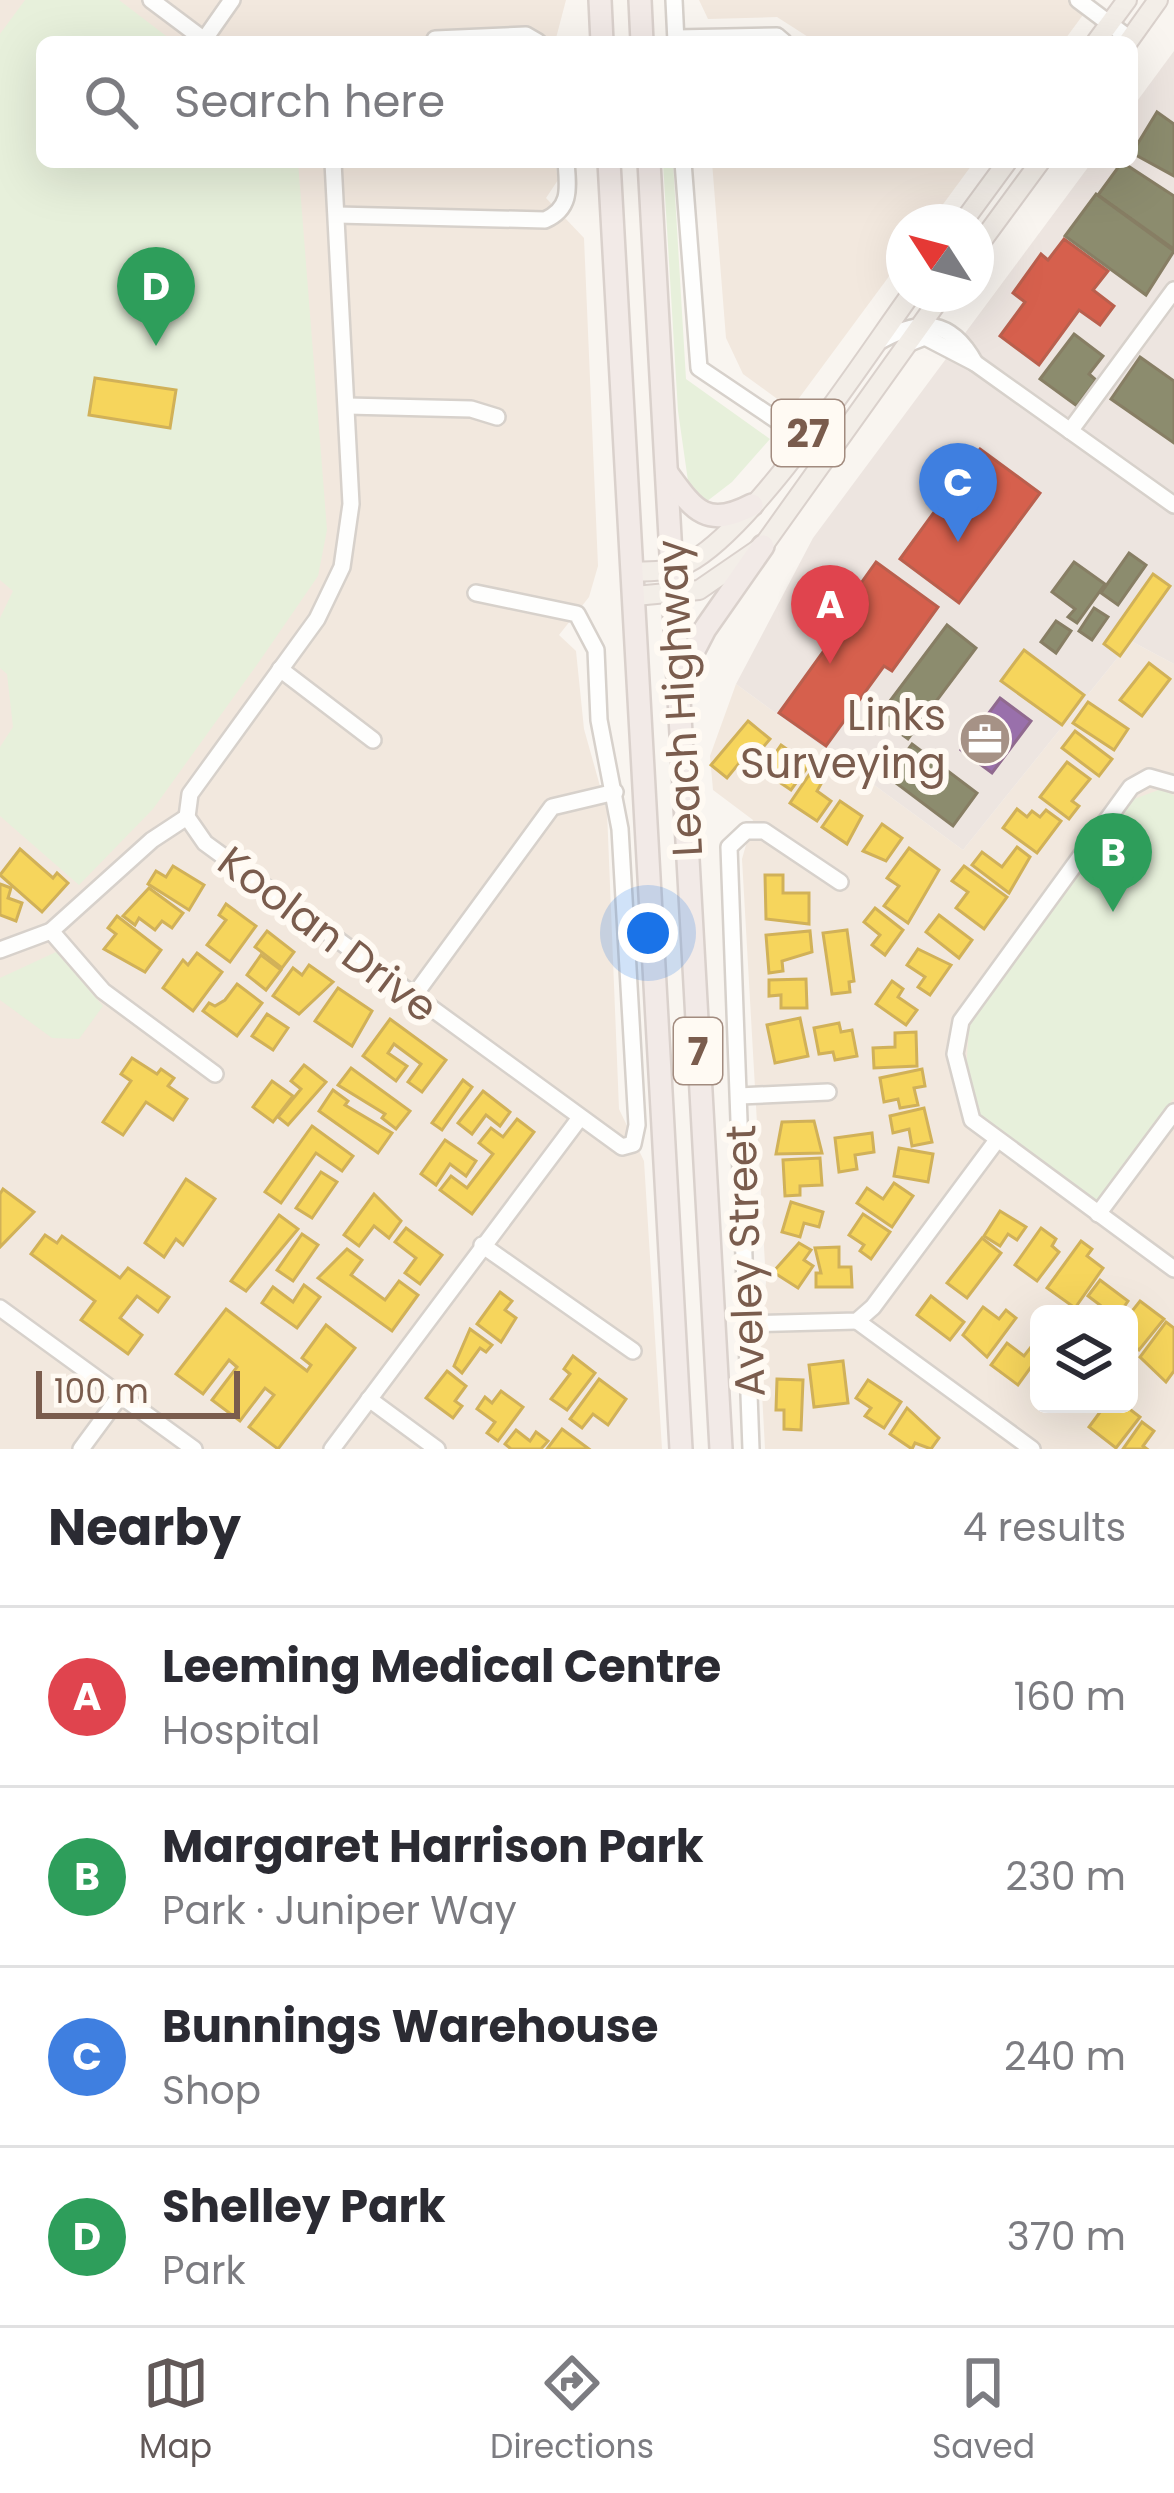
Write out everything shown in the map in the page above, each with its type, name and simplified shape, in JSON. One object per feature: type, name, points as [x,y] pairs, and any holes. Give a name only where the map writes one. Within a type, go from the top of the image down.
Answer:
[{"type":"highway","points":[[600,0],[602,36]]},
{"type":"highway","points":[[640,0],[642,36]]},
{"type":"highway","name":"Leach Highway","points":[[609,168],[681,1449]]},
{"type":"highway","name":"Leach Highway","points":[[649,168],[721,1449]]},
{"type":"highway","name":"27","points":[[666,472],[703,513],[730,517],[752,505]]},
{"type":"highway","name":"27","points":[[678,682],[705,629],[763,546]]},
{"type":"main road","points":[[1100,36],[1127,0]]},
{"type":"main road","points":[[1132,36],[1158,0]]},
{"type":"main road","points":[[976,204],[1003,168]]},
{"type":"main road","points":[[994,225],[1036,168]]},
{"type":"main road","name":"27","points":[[672,570],[692,561],[752,505],[898,312]]},
{"type":"main road","name":"27","points":[[635,596],[674,595],[713,584],[763,546],[930,312]]},
{"type":"main road","points":[[634,572],[672,570]]},
{"type":"street","points":[[152,0],[199,36]]},
{"type":"street","points":[[208,36],[232,0]]},
{"type":"street","points":[[674,0],[676,36]]},
{"type":"street","points":[[1078,0],[1125,36]]},
{"type":"street","name":"Koolan Drive","points":[[333,168],[351,504],[342,567],[317,620],[190,794],[187,818],[206,843],[622,1147],[633,1144],[636,1135],[615,792]]},
{"type":"street","points":[[337,215],[545,220],[556,215],[569,194],[567,168]]},
{"type":"street","points":[[683,168],[699,368],[803,438]]},
{"type":"street","points":[[1070,431],[1174,290]]},
{"type":"street","points":[[944,312],[945,327],[975,363]]},
{"type":"street","points":[[875,343],[923,323],[945,327]]},
{"type":"street","points":[[905,344],[925,337],[975,363],[1174,506]]},
{"type":"street","points":[[346,406],[471,409],[497,417]]},
{"type":"street","points":[[412,997],[552,807],[615,792],[599,720],[596,650],[584,621],[568,611],[476,593]]},
{"type":"street","points":[[280,669],[373,740]]},
{"type":"street","points":[[1174,784],[1149,778],[1130,787],[961,1021],[955,1054],[962,1097],[972,1120],[1174,1269]]},
{"type":"street","points":[[0,950],[51,931],[141,849],[187,818]]},
{"type":"street","name":"Aveley Street","points":[[751,1449],[729,847],[746,831],[764,831],[840,882]]},
{"type":"street","points":[[51,931],[103,991],[215,1074]]},
{"type":"street","points":[[739,1096],[828,1092]]},
{"type":"street","points":[[1098,1214],[1174,1112]]},
{"type":"street","points":[[332,1449],[579,1119]]},
{"type":"street","points":[[856,1321],[873,1307],[997,1140]]},
{"type":"street","points":[[482,1245],[633,1351]]},
{"type":"street","points":[[0,1309],[194,1449]]},
{"type":"street","points":[[748,1324],[856,1321],[1032,1449]]},
{"type":"street","points":[[81,1449],[120,1396]]},
{"type":"street","points":[[369,1399],[437,1449]]},
{"type":"shaded area","points":[[0,0],[566,0],[557,36],[36,36],[36,168],[556,168],[558,180],[546,198],[584,238],[598,566],[589,597],[559,635],[576,651],[584,729],[607,811],[619,1109],[644,1161],[662,1449],[0,1449]]},
{"type":"shaded area","points":[[699,0],[1094,0],[1067,36],[807,36],[777,17],[708,19]]},
{"type":"shaded area","points":[[1174,51],[1174,664],[1131,641],[963,850],[736,684],[813,538],[981,312],[994,312],[994,294],[1088,168],[1138,168],[1138,100]]},
{"type":"shaded area","points":[[712,168],[970,168],[943,204],[886,204],[886,280],[791,409],[743,374],[726,338]]},
{"type":"shaded area","points":[[1131,641],[1174,664],[1174,1449],[765,1449],[760,1355],[766,1282],[742,859],[753,820],[713,790],[710,756],[736,684],[963,850]]},
{"type":"green space","points":[[25,0],[119,0],[166,36],[36,36],[36,168],[298,168],[327,530],[318,576],[153,809],[79,885],[0,816],[0,747],[13,727],[7,674],[0,668],[0,618],[13,591],[0,580],[0,34]]},
{"type":"green space","points":[[663,168],[673,168],[686,379],[770,439],[732,482],[706,502],[689,488],[678,411]]},
{"type":"green space","points":[[1164,788],[1174,796],[1174,1098],[1096,1203],[979,1116],[966,1073],[969,1026],[1134,799]]},
{"type":"green space","points":[[56,952],[103,1006],[79,1039],[52,1038],[0,1000],[0,978]]},
{"type":"building: Homes","points":[[95,378],[176,390],[170,428],[89,415]]},
{"type":"building: Homes","points":[[1153,574],[1170,586],[1120,656],[1104,644]]},
{"type":"building: Homes","points":[[1024,650],[1084,695],[1062,725],[1001,681]]},
{"type":"building: Homes","points":[[1149,663],[1170,679],[1142,716],[1120,700]]},
{"type":"building: Homes","points":[[1088,702],[1128,729],[1114,750],[1073,723]]},
{"type":"building: Homes","points":[[748,721],[770,739],[759,752],[753,746],[727,778],[711,765]]},
{"type":"building: Homes","points":[[1075,731],[1112,759],[1099,776],[1062,748]]},
{"type":"building: Homes","points":[[781,745],[809,765],[791,790],[763,771]]},
{"type":"building: Homes","points":[[1067,762],[1090,779],[1072,801],[1079,806],[1069,819],[1040,797]]},
{"type":"building: Homes","points":[[809,775],[821,784],[817,791],[831,801],[817,821],[790,803]]},
{"type":"building: Homes","points":[[840,801],[862,816],[847,844],[822,827]]},
{"type":"building: Homes","points":[[1017,809],[1027,817],[1032,811],[1040,817],[1046,810],[1061,821],[1037,853],[1003,828]]},
{"type":"building: Homes","points":[[882,824],[902,838],[886,861],[863,851]]},
{"type":"building: Homes","points":[[1017,847],[1030,857],[1009,893],[972,865],[982,852],[1002,867]]},
{"type":"building: Homes","points":[[909,848],[939,870],[908,923],[884,906],[899,886],[887,878]]},
{"type":"building: Homes","points":[[20,849],[53,878],[57,873],[68,883],[42,912],[0,875]]},
{"type":"building: Homes","points":[[173,866],[204,885],[189,910],[148,884],[156,871],[166,877]]},
{"type":"building: Homes","points":[[964,866],[1007,897],[984,929],[956,908],[968,892],[952,881]]},
{"type":"building: Homes","points":[[765,875],[783,875],[783,893],[809,893],[809,924],[766,919]]},
{"type":"building: Homes","points":[[0,884],[11,888],[8,898],[22,903],[16,921],[0,915]]},
{"type":"building: Homes","points":[[149,888],[183,913],[172,928],[162,921],[155,930],[139,918],[135,925],[123,916]]},
{"type":"building: Homes","points":[[226,904],[256,926],[230,962],[207,945],[226,920],[219,915]]},
{"type":"building: Homes","points":[[875,908],[903,930],[885,955],[872,945],[880,935],[864,922]]},
{"type":"building: Homes","points":[[939,915],[972,940],[959,958],[926,932]]},
{"type":"building: Homes","points":[[117,916],[161,950],[145,972],[104,949],[116,934],[108,928]]},
{"type":"building: Homes","points":[[847,930],[854,981],[849,982],[850,992],[832,994],[823,933]]},
{"type":"building: Homes","points":[[267,931],[294,952],[282,968],[255,947]]},
{"type":"building: Homes","points":[[810,931],[812,952],[782,961],[783,971],[769,973],[766,935]]},
{"type":"building: Homes","points":[[918,949],[951,965],[930,995],[918,987],[925,977],[907,965]]},
{"type":"building: Homes","points":[[197,953],[222,972],[193,1011],[163,988],[183,960],[188,965]]},
{"type":"building: Homes","points":[[261,955],[281,970],[266,990],[247,975]]},
{"type":"building: Homes","points":[[309,965],[333,982],[299,1014],[273,996],[293,968],[302,975]]},
{"type":"building: Homes","points":[[806,979],[807,1008],[781,1008],[781,995],[769,996],[769,980]]},
{"type":"building: Homes","points":[[892,981],[903,989],[898,997],[917,1010],[906,1025],[876,1004]]},
{"type":"building: Homes","points":[[237,984],[262,1003],[237,1036],[203,1011],[209,1003],[215,1006],[225,1000]]},
{"type":"building: Homes","points":[[338,988],[372,1011],[352,1046],[315,1021]]},
{"type":"building: Homes","points":[[267,1014],[288,1028],[273,1050],[252,1036]]},
{"type":"building: Homes","points":[[800,1018],[808,1056],[775,1063],[767,1025]]},
{"type":"building: Homes","points":[[390,1019],[446,1060],[422,1092],[408,1082],[421,1064],[394,1044],[388,1053],[407,1066],[396,1081],[363,1056]]},
{"type":"building: Homes","points":[[839,1023],[841,1032],[852,1030],[857,1056],[835,1060],[833,1052],[819,1054],[814,1028]]},
{"type":"building: Homes","points":[[916,1032],[917,1066],[874,1068],[873,1048],[895,1047],[895,1033]]},
{"type":"building: Homes","points":[[132,1058],[157,1074],[161,1069],[174,1078],[168,1086],[187,1099],[173,1120],[146,1102],[123,1135],[103,1122],[131,1081],[121,1074]]},
{"type":"building: Homes","points":[[304,1065],[326,1082],[288,1125],[278,1117],[301,1089],[291,1081]]},
{"type":"building: Homes","points":[[351,1068],[410,1111],[396,1129],[382,1118],[385,1114],[338,1085]]},
{"type":"building: Homes","points":[[922,1069],[925,1086],[914,1088],[918,1105],[900,1108],[898,1099],[884,1102],[880,1078]]},
{"type":"building: Homes","points":[[463,1080],[472,1087],[442,1130],[432,1123]]},
{"type":"building: Homes","points":[[272,1081],[293,1096],[273,1122],[253,1107]]},
{"type":"building: Homes","points":[[333,1090],[348,1101],[345,1105],[392,1133],[378,1153],[319,1111]]},
{"type":"building: Homes","points":[[483,1091],[510,1112],[500,1126],[486,1115],[472,1134],[458,1123]]},
{"type":"building: Homes","points":[[924,1108],[932,1142],[912,1146],[909,1129],[893,1133],[890,1116]]},
{"type":"building: Homes","points":[[517,1119],[534,1132],[472,1214],[440,1190],[451,1176],[467,1188],[493,1154],[479,1143],[491,1128],[503,1137]]},
{"type":"building: Homes","points":[[814,1121],[822,1153],[776,1154],[782,1122]]},
{"type":"building: Homes","points":[[312,1126],[353,1156],[342,1171],[316,1153],[281,1203],[265,1192]]},
{"type":"building: Homes","points":[[872,1133],[874,1152],[855,1155],[857,1169],[839,1172],[835,1138]]},
{"type":"building: Homes","points":[[445,1140],[476,1161],[466,1176],[450,1164],[436,1185],[421,1174]]},
{"type":"building: Homes","points":[[899,1148],[933,1154],[928,1182],[894,1176]]},
{"type":"building: Homes","points":[[820,1158],[822,1185],[800,1186],[800,1195],[785,1196],[783,1160]]},
{"type":"building: Homes","points":[[321,1172],[337,1182],[312,1218],[296,1208]]},
{"type":"building: Homes","points":[[186,1179],[215,1199],[183,1245],[176,1239],[164,1257],[145,1243]]},
{"type":"building: Homes","points":[[894,1183],[913,1196],[892,1227],[857,1203],[867,1188],[883,1199]]},
{"type":"building: Homes","points":[[3,1189],[34,1212],[0,1247],[0,1194]]},
{"type":"building: Homes","points":[[374,1194],[401,1221],[389,1238],[374,1226],[359,1246],[344,1235]]},
{"type":"building: Homes","points":[[791,1202],[823,1212],[819,1227],[804,1223],[800,1237],[782,1232]]},
{"type":"building: Homes","points":[[1000,1211],[1026,1227],[1017,1240],[1008,1234],[1000,1246],[984,1236]]},
{"type":"building: Homes","points":[[863,1214],[890,1232],[871,1259],[860,1251],[864,1245],[849,1235]]},
{"type":"building: Homes","points":[[279,1215],[298,1229],[246,1291],[231,1281]]},
{"type":"building: Homes","points":[[406,1228],[442,1255],[420,1284],[405,1273],[416,1258],[395,1242]]},
{"type":"building: Homes","points":[[1041,1228],[1056,1239],[1052,1246],[1059,1252],[1037,1281],[1015,1265]]},
{"type":"building: Homes","points":[[302,1234],[318,1245],[293,1281],[277,1270]]},
{"type":"building: Homes","points":[[45,1235],[57,1243],[62,1236],[120,1278],[128,1268],[169,1297],[158,1312],[137,1296],[120,1318],[142,1335],[128,1354],[81,1320],[95,1301],[31,1254]]},
{"type":"building: Homes","points":[[982,1238],[1001,1253],[967,1298],[947,1283]]},
{"type":"building: Homes","points":[[1081,1241],[1092,1249],[1087,1256],[1103,1268],[1077,1305],[1047,1288]]},
{"type":"building: Homes","points":[[799,1243],[811,1250],[804,1260],[813,1266],[798,1288],[773,1272]]},
{"type":"building: Homes","points":[[839,1247],[839,1267],[851,1267],[852,1287],[816,1287],[816,1273],[821,1273],[815,1248]]},
{"type":"building: Homes","points":[[347,1249],[362,1260],[351,1275],[385,1300],[399,1281],[418,1295],[392,1331],[318,1278]]},
{"type":"building: Homes","points":[[1100,1280],[1128,1301],[1100,1305],[1088,1296]]},
{"type":"building: Homes","points":[[304,1285],[320,1297],[297,1328],[262,1303],[273,1287],[293,1302]]},
{"type":"building: Homes","points":[[500,1292],[512,1301],[505,1310],[516,1318],[501,1342],[477,1324]]},
{"type":"building: Homes","points":[[931,1296],[964,1322],[950,1340],[917,1315]]},
{"type":"building: Homes","points":[[1140,1301],[1164,1319],[1139,1350],[1138,1305]]},
{"type":"building: Homes","points":[[983,1307],[999,1319],[1006,1310],[1016,1318],[987,1357],[963,1335]]},
{"type":"building: Homes","points":[[226,1309],[307,1371],[311,1365],[302,1358],[326,1325],[355,1348],[278,1449],[249,1427],[274,1395],[265,1388],[240,1421],[212,1400],[237,1367],[229,1360],[203,1394],[176,1374]]},
{"type":"building: Homes","points":[[1166,1322],[1174,1328],[1174,1371],[1166,1382],[1140,1357]]},
{"type":"building: Homes","points":[[470,1329],[492,1345],[486,1352],[480,1348],[462,1373],[454,1366]]},
{"type":"building: Homes","points":[[1007,1343],[1024,1356],[1030,1348],[1030,1368],[1018,1385],[991,1365]]},
{"type":"building: Homes","points":[[573,1356],[595,1373],[567,1410],[551,1399],[570,1374],[564,1369]]},
{"type":"building: Homes","points":[[843,1361],[848,1403],[814,1407],[809,1365]]},
{"type":"building: Homes","points":[[447,1371],[466,1386],[455,1401],[462,1406],[453,1418],[426,1398]]},
{"type":"building: Homes","points":[[599,1379],[626,1399],[608,1425],[593,1414],[582,1428],[570,1419]]},
{"type":"building: Homes","points":[[777,1379],[803,1380],[801,1430],[784,1429],[784,1410],[776,1410]]},
{"type":"building: Homes","points":[[868,1380],[901,1402],[884,1428],[865,1416],[871,1408],[856,1398]]},
{"type":"building: Homes","points":[[501,1391],[523,1407],[498,1441],[487,1433],[495,1422],[477,1409],[485,1397],[492,1403]]},
{"type":"building: Homes","points":[[907,1408],[939,1438],[931,1449],[915,1443],[912,1449],[890,1434]]},
{"type":"building: Homes","points":[[1099,1413],[1140,1417],[1116,1448],[1089,1427]]},
{"type":"building: Homes","points":[[1142,1422],[1154,1431],[1143,1446],[1147,1449],[1123,1449]]},
{"type":"building: Homes","points":[[562,1429],[589,1449],[547,1449]]},
{"type":"building: Homes","points":[[516,1430],[530,1441],[536,1432],[548,1441],[541,1449],[511,1449],[505,1444]]},
{"type":"building: Shops","points":[[1064,239],[1108,271],[1093,290],[1114,306],[1100,325],[1079,310],[1039,365],[1000,336],[1025,302],[1013,293],[1041,254],[1048,260]]},
{"type":"building: Shops","points":[[980,449],[1040,493],[959,603],[900,559]]},
{"type":"building: Shops","points":[[876,562],[938,607],[892,671],[884,666],[826,746],[779,713],[862,598],[854,593]]},
{"type":"building: Offices","points":[[1000,698],[1031,721],[992,773],[961,750]]},
{"type":"building: Industry","points":[[1157,112],[1174,124],[1174,176],[1138,156],[1138,143]]},
{"type":"building: Industry","points":[[1118,168],[1131,168],[1174,196],[1174,249],[1098,195]]},
{"type":"building: Industry","points":[[1096,194],[1174,251],[1146,295],[1065,236]]},
{"type":"building: Industry","points":[[1074,334],[1103,356],[1089,374],[1096,380],[1077,406],[1040,379]]},
{"type":"building: Industry","points":[[1140,357],[1174,381],[1174,443],[1111,399]]},
{"type":"building: Industry","points":[[1129,553],[1146,565],[1118,605],[1101,593]]},
{"type":"building: Industry","points":[[1074,562],[1105,584],[1077,623],[1068,617],[1075,609],[1052,592]]},
{"type":"building: Industry","points":[[1094,608],[1108,617],[1092,640],[1079,631]]},
{"type":"building: Industry","points":[[1056,621],[1071,631],[1056,653],[1041,642]]},
{"type":"building: Industry","points":[[947,625],[976,648],[908,739],[878,717]]},
{"type":"building: Industry","points":[[912,744],[977,793],[953,826],[888,777]]},
{"type":"place","name":"Shelley Park","points":[[156,346]]},
{"type":"place","name":"Bunnings Warehouse","points":[[958,542]]},
{"type":"place","name":"Leeming Medical Centre","points":[[830,664]]},
{"type":"place","name":"Links Surveying","points":[[985,739]]},
{"type":"place","name":"Margaret Harrison Park","points":[[1113,912]]}]
